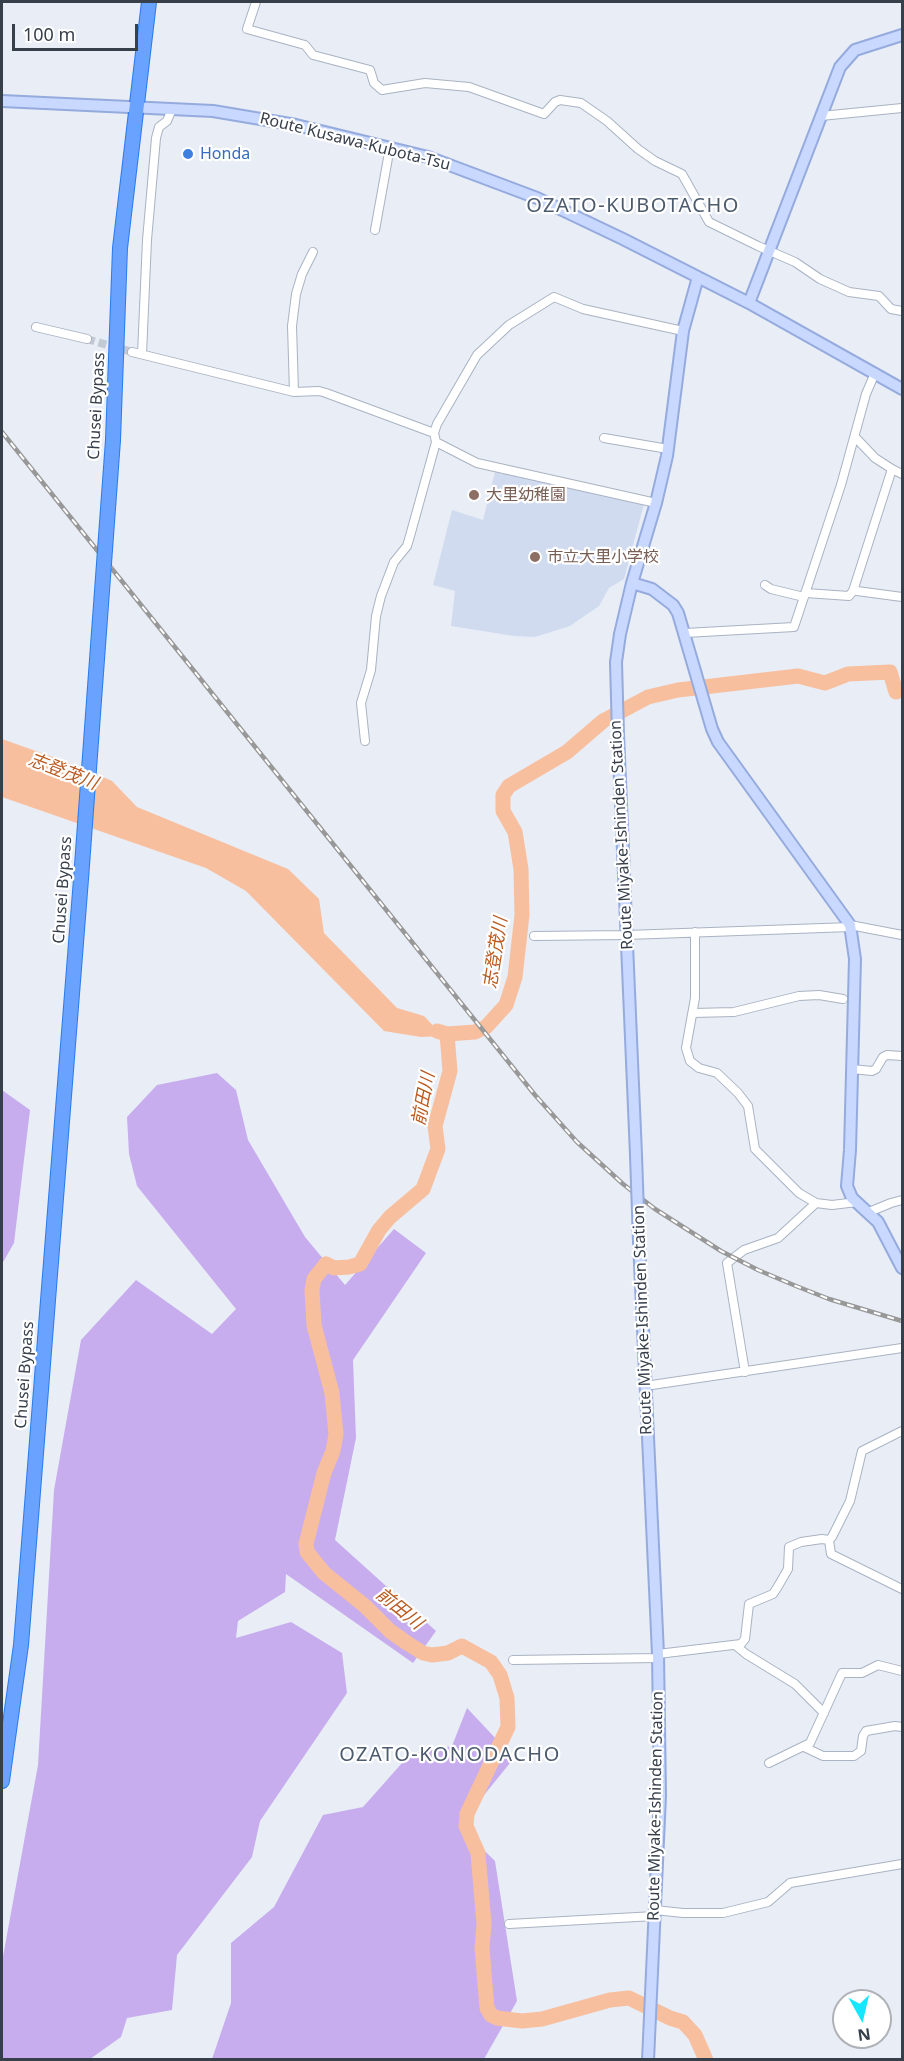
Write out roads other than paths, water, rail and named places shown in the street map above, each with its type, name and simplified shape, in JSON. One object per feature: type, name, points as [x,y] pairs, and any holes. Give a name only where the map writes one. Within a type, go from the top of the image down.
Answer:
[{"type":"highway","name":"Chusei Bypass","points":[[2,1781],[21,1645],[81,879],[113,440],[120,248],[149,2]]},
{"type":"main road","points":[[749,303],[840,67],[855,50],[903,35]]},
{"type":"main road","name":"Route Kusawa-Kubota-Tsu","points":[[2,101],[213,111],[251,117],[428,157],[537,198],[623,239],[749,303],[903,389]]},
{"type":"main road","name":"Route Miyake-Ishinden Station","points":[[648,2060],[660,1796],[658,1656],[616,662],[632,583],[656,503],[668,449],[683,331],[698,277]]},
{"type":"main road","points":[[632,583],[652,589],[673,605],[685,633],[712,729],[723,749],[850,926],[855,959],[850,1150],[846,1180],[848,1192],[878,1222],[903,1268]]},
{"type":"street","points":[[256,2],[247,29],[305,45],[313,55],[370,70],[374,83],[382,90],[425,83],[469,87],[544,114],[560,100],[581,103],[607,121],[655,161],[682,174],[709,222],[769,252],[795,262],[820,279],[849,292],[879,296],[891,309],[903,311]]},
{"type":"street","points":[[821,116],[903,108]]},
{"type":"street","points":[[142,354],[147,240],[156,138],[159,127],[167,121],[172,109]]},
{"type":"street","points":[[375,230],[390,147]]},
{"type":"street","points":[[294,392],[292,326],[296,294],[302,274],[313,252]]},
{"type":"street","points":[[365,741],[361,703],[371,670],[376,616],[387,578],[408,542],[436,442],[434,433],[446,406],[477,355],[509,325],[550,298],[556,297],[583,309],[683,331]]},
{"type":"street","points":[[36,327],[87,339]]},
{"type":"street","points":[[132,352],[294,392],[319,391],[434,433]]},
{"type":"street","points":[[685,633],[794,627],[855,437],[866,394],[875,373]]},
{"type":"street","points":[[855,437],[875,458],[903,474]]},
{"type":"street","points":[[604,438],[668,449]]},
{"type":"street","points":[[436,442],[477,463],[656,503]]},
{"type":"street","points":[[765,585],[771,589],[805,595],[849,597],[853,591],[892,469]]},
{"type":"street","points":[[853,591],[903,597]]},
{"type":"street","points":[[534,936],[627,935],[850,926],[903,935]]},
{"type":"street","points":[[694,932],[693,1013],[686,1042],[690,1061],[699,1068],[717,1073],[738,1093],[748,1106],[755,1149],[799,1193],[816,1203],[832,1205],[857,1202]]},
{"type":"street","points":[[693,1013],[734,1012],[799,996],[816,997],[819,995],[843,999]]},
{"type":"street","points":[[852,1069],[872,1071],[887,1055],[903,1056]]},
{"type":"street","points":[[869,1212],[903,1200]]},
{"type":"street","points":[[745,1372],[727,1263],[744,1250],[785,1233],[816,1203]]},
{"type":"street","points":[[645,1386],[903,1348]]},
{"type":"street","points":[[903,1431],[862,1451],[850,1501],[829,1540],[831,1554],[903,1589]]},
{"type":"street","points":[[513,1660],[658,1656],[741,1644],[745,1639],[749,1604],[773,1594],[788,1569],[789,1547],[801,1542],[829,1540]]},
{"type":"street","points":[[735,1645],[795,1684],[825,1713]]},
{"type":"street","points":[[769,1763],[810,1743],[842,1673],[862,1673],[879,1665],[903,1671]]},
{"type":"street","points":[[804,1747],[823,1756],[854,1756],[861,1751],[866,1731],[895,1726],[903,1727]]},
{"type":"street","points":[[508,1924],[655,1913],[704,1914],[734,1911],[768,1902],[790,1883],[903,1864]]},
{"type":"water","points":[[2,739],[78,766],[112,781],[137,807],[288,869],[319,899],[324,933],[397,1008],[424,1016],[443,1036],[421,1037],[384,1031],[246,891],[206,868],[2,797]]},
{"type":"waterway","name":"志登茂川","points":[[437,1031],[447,1034],[475,1032],[486,1027],[506,1005],[515,977],[522,915],[521,869],[515,832],[503,811],[503,795],[509,786],[567,752],[603,721],[648,697],[678,690],[798,676],[825,683],[848,674],[890,672],[896,692],[902,690]]},
{"type":"waterway","name":"前田川","points":[[447,1034],[450,1071],[435,1126],[438,1149],[423,1189],[390,1217],[379,1230],[360,1264],[334,1268],[326,1264],[314,1279],[312,1290],[314,1325],[332,1393],[336,1434],[306,1544],[307,1552],[324,1573],[407,1643],[423,1653],[432,1655],[448,1653],[462,1646],[491,1662],[500,1675],[507,1698],[508,1727],[467,1814],[466,1826],[478,1853],[484,1924],[482,1948],[487,2008],[491,2015],[497,2018],[522,2021],[542,2019],[610,2000],[629,1998],[683,2022],[695,2035],[706,2060]]},
{"type":"tunnel","points":[[87,339],[132,352]]},
{"type":"railway","points":[[2,432],[535,1095],[577,1142],[623,1184],[655,1209],[721,1251],[758,1270],[829,1299],[902,1321]]},
{"type":"place","name":"Honda","points":[[188,154]]},
{"type":"place","name":"大里幼稚園","points":[[474,495]]},
{"type":"place","name":"市立大里小学校","points":[[535,557]]},
{"type":"district","name":"OZATO-KUBOTACHO","points":[[633,206]]},
{"type":"district","name":"OZATO-KONODACHO","points":[[450,1755]]}]
